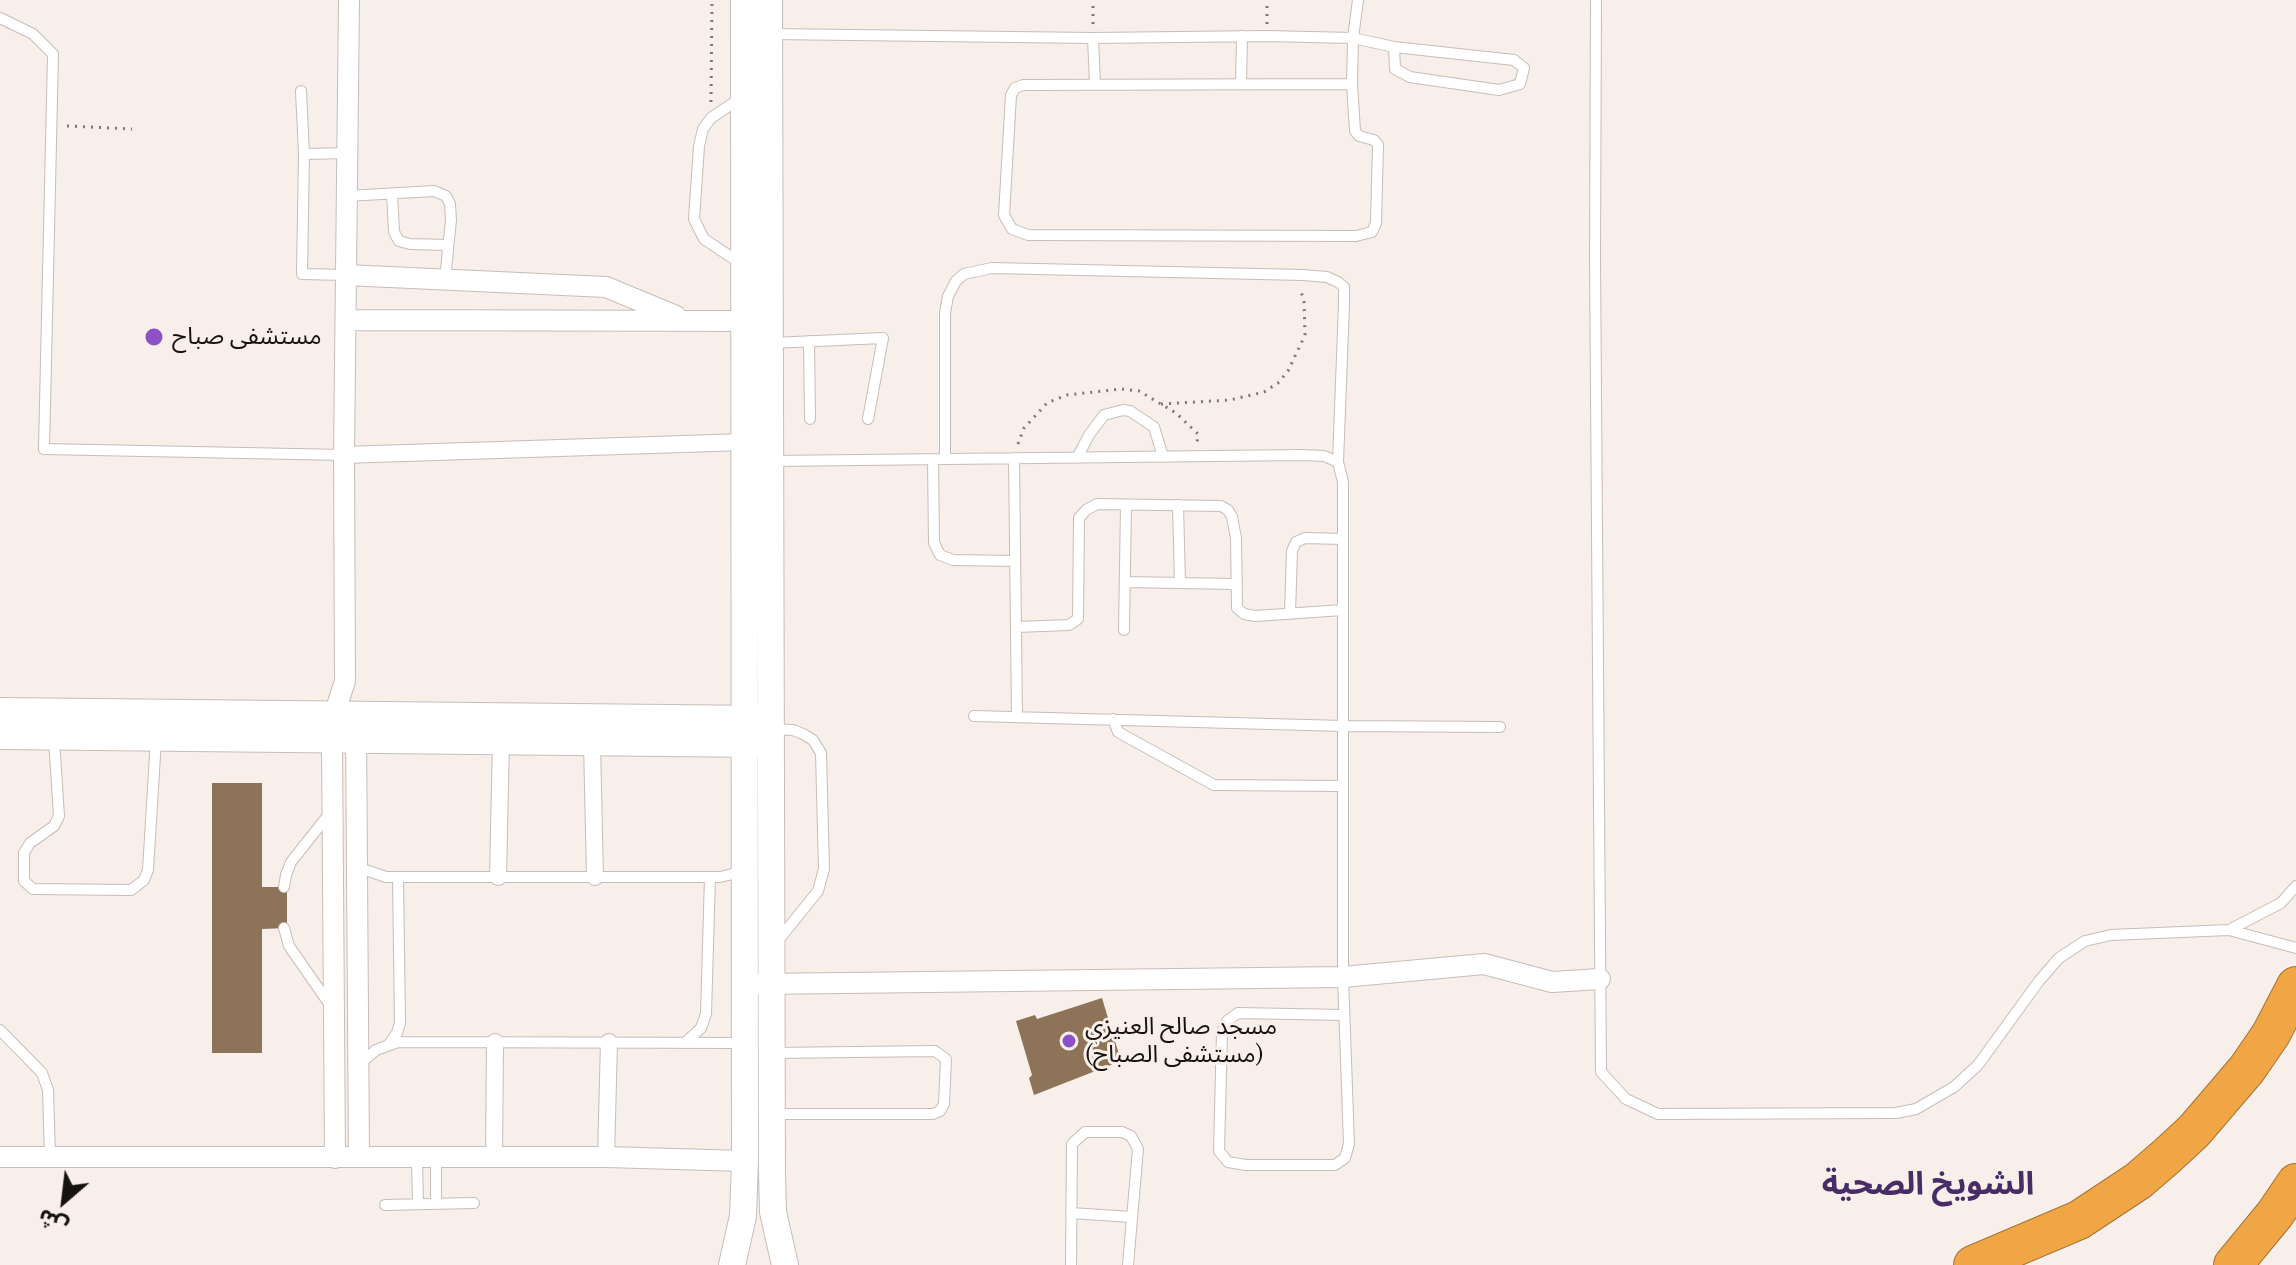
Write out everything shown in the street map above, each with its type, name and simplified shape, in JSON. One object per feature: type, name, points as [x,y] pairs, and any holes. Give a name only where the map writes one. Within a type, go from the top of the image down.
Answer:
[{"type":"highway","points":[[1973,1265],[2079,1220],[2138,1181],[2167,1156],[2194,1131],[2247,1069],[2271,1034],[2296,986]]},
{"type":"highway","points":[[2233,1265],[2296,1183]]},
{"type":"street","points":[[349,0],[344,455],[345,727],[357,867],[359,1157]]},
{"type":"street","points":[[744,0],[744,265],[761,328]]},
{"type":"street","points":[[732,1265],[743,1216],[745,1043],[758,984],[763,935],[753,454],[761,328],[769,0]]},
{"type":"street","points":[[346,275],[606,287],[687,321]]},
{"type":"street","points":[[346,320],[687,321],[761,328]]},
{"type":"street","points":[[344,455],[753,454]]},
{"type":"street","points":[[0,711],[187,726],[760,731]]},
{"type":"street","points":[[0,736],[156,738],[187,726]]},
{"type":"street","points":[[345,727],[501,741],[592,743],[760,731]]},
{"type":"street","points":[[335,1158],[334,808],[345,727]]},
{"type":"street","points":[[760,731],[745,862],[763,935]]},
{"type":"street","points":[[498,877],[501,741]]},
{"type":"street","points":[[592,743],[595,877]]},
{"type":"street","points":[[333,926],[358,925]]},
{"type":"street","points":[[758,984],[1343,977],[1484,964],[1552,982],[1600,979]]},
{"type":"street","points":[[333,978],[359,978]]},
{"type":"street","points":[[758,984],[771,1053],[773,1212],[785,1265]]},
{"type":"street","points":[[494,1158],[495,1042]]},
{"type":"street","points":[[606,1157],[609,1042]]},
{"type":"street","points":[[0,1157],[606,1157],[745,1161]]},
{"type":"lane","points":[[1352,84],[1095,84],[1023,85],[1015,88],[1011,95],[1004,215],[1012,229],[1028,235],[1356,236],[1372,232],[1376,223],[1378,145],[1355,131],[1353,38],[1358,0]]},
{"type":"lane","points":[[1596,0],[1601,1072],[1626,1099],[1658,1114],[1850,1116],[1896,1113],[1916,1109],[1954,1087],[1978,1065],[2059,958],[2085,941],[2111,935],[2229,930],[2296,948]]},
{"type":"lane","points":[[0,18],[33,34],[53,54],[44,449],[344,455]]},
{"type":"lane","points":[[769,34],[1353,38],[1394,47],[1514,60],[1524,68],[1520,84],[1499,90],[1410,77],[1395,69],[1394,47]]},
{"type":"lane","points":[[1241,84],[1242,36]]},
{"type":"lane","points":[[1093,38],[1095,84]]},
{"type":"lane","points":[[301,91],[304,154],[302,274],[346,275]]},
{"type":"lane","points":[[744,96],[711,118],[703,129],[694,219],[704,239],[744,265]]},
{"type":"lane","points":[[304,154],[348,153]]},
{"type":"lane","points":[[347,196],[434,191],[446,196],[451,212],[445,279]]},
{"type":"lane","points":[[392,194],[394,232],[399,241],[448,245]]},
{"type":"lane","points":[[945,459],[945,313],[948,296],[964,274],[992,268],[1297,275],[1327,277],[1344,287],[1338,462],[1343,482],[1343,977],[1349,1144],[1345,1158],[1335,1165],[1246,1165],[1228,1162],[1219,1151],[1222,1032],[1227,1021],[1238,1013],[1344,1015]]},
{"type":"lane","points":[[761,328],[809,341],[883,338],[868,419]]},
{"type":"lane","points":[[809,341],[810,419]]},
{"type":"lane","points":[[1077,458],[1104,415],[1123,410],[1130,411],[1154,427],[1163,457]]},
{"type":"lane","points":[[753,454],[933,459],[1324,456],[1338,462]]},
{"type":"lane","points":[[1014,458],[1017,717]]},
{"type":"lane","points":[[933,459],[934,543],[940,555],[953,560],[1015,561]]},
{"type":"lane","points":[[1016,627],[1069,625],[1078,619],[1079,518],[1097,504],[1221,506],[1232,517],[1236,538],[1237,608],[1244,614],[1255,616],[1343,610]]},
{"type":"lane","points":[[1124,630],[1126,505]]},
{"type":"lane","points":[[1178,505],[1180,583]]},
{"type":"lane","points":[[1290,613],[1292,551],[1296,542],[1305,538],[1343,539]]},
{"type":"lane","points":[[1125,582],[1237,584]]},
{"type":"lane","points":[[974,716],[1500,727]]},
{"type":"lane","points":[[1113,719],[1118,732],[1214,785],[1343,786]]},
{"type":"lane","points":[[760,731],[793,730],[813,740],[821,753],[824,869],[818,891],[763,935]]},
{"type":"lane","points":[[54,737],[59,816],[54,826],[30,843],[24,853],[24,881],[33,889],[131,890],[144,880],[148,870],[156,738]]},
{"type":"lane","points":[[284,887],[291,862],[334,808]]},
{"type":"lane","points":[[357,867],[375,875],[398,877],[710,877],[733,874],[745,862]]},
{"type":"lane","points":[[387,1045],[397,1033],[400,1023],[398,877]]},
{"type":"lane","points":[[686,1042],[701,1028],[706,1014],[710,877]]},
{"type":"lane","points":[[2229,930],[2281,903],[2296,886]]},
{"type":"lane","points":[[284,928],[289,946],[333,1008]]},
{"type":"lane","points":[[0,1030],[42,1073],[48,1090],[50,1157]]},
{"type":"lane","points":[[360,1064],[376,1050],[398,1042],[745,1043]]},
{"type":"lane","points":[[771,1053],[935,1051],[946,1059],[944,1104],[940,1111],[933,1114],[771,1114]]},
{"type":"lane","points":[[1071,1265],[1072,1144],[1085,1132],[1122,1132],[1131,1136],[1138,1149],[1128,1265]]},
{"type":"lane","points":[[426,1158],[436,1204]]},
{"type":"lane","points":[[418,1204],[426,1158]]},
{"type":"lane","points":[[385,1205],[474,1203]]},
{"type":"lane","points":[[1071,1213],[1132,1217]]},
{"type":"path","points":[[711,118],[712,0]]},
{"type":"path","points":[[1093,0],[1093,38]]},
{"type":"path","points":[[1266,36],[1267,0]]},
{"type":"path","points":[[51,125],[132,129]]},
{"type":"path","points":[[1161,404],[1230,400],[1264,392],[1278,383],[1288,371],[1305,335],[1304,302],[1297,275]]},
{"type":"building","points":[[212,783],[262,783],[262,887],[287,887],[287,928],[262,929],[262,1053],[212,1053]]},
{"type":"building","name":"مسجد صالح العنيزي (مستشفى الصباح)","points":[[1102,998],[1121,1061],[1034,1095],[1029,1078],[1032,1075],[1016,1021],[1035,1015],[1037,1019]]},
{"type":"place","name":"مستشفى صباح","points":[[154,337]]},
{"type":"place","name":"مسجد صالح العنيزي (مستشفى الصباح)","points":[[1069,1041]]},
{"type":"district","name":"الشويخ الصحية","points":[[1928,1185]]}]
